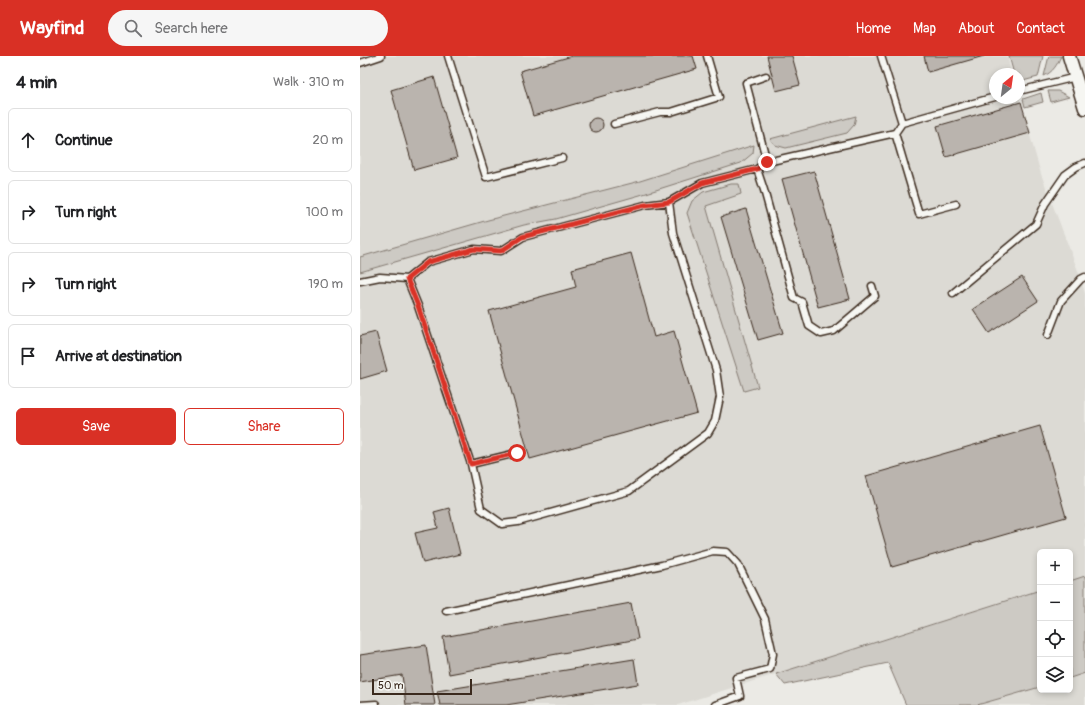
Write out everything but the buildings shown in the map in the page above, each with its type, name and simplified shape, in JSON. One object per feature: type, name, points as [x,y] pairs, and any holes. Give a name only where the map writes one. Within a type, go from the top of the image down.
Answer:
[{"type":"street","points":[[1070,56],[1085,108]]},
{"type":"lane","points":[[360,63],[381,56]]},
{"type":"lane","points":[[448,56],[486,177],[562,158]]},
{"type":"lane","points":[[614,124],[660,112],[671,112],[719,97],[707,56]]},
{"type":"lane","points":[[881,56],[902,124]]},
{"type":"lane","points":[[766,76],[746,83],[767,162]]},
{"type":"lane","points":[[1025,90],[1076,77]]},
{"type":"lane","points":[[360,281],[380,277],[407,279],[428,262],[474,249],[501,251],[522,237],[645,205],[669,202],[702,183],[757,169],[767,162],[896,133],[902,124],[989,99]]},
{"type":"lane","points":[[896,133],[919,214],[956,204]]},
{"type":"lane","points":[[953,293],[1036,224],[1045,204],[1065,175],[1076,167],[1085,163]]},
{"type":"lane","points":[[757,169],[794,298],[802,302],[809,326],[821,334],[834,331],[876,296],[872,286]]},
{"type":"lane","points":[[407,279],[418,306],[471,464],[481,509],[502,524],[518,522],[629,491],[708,433],[715,421],[720,397],[716,370],[673,234],[669,202]]},
{"type":"lane","points":[[1048,335],[1061,302],[1081,279],[1085,277]]},
{"type":"lane","points":[[471,464],[517,453]]},
{"type":"lane","points":[[446,611],[662,565],[713,552],[727,552],[738,564],[766,619],[772,654],[770,669],[736,678],[740,696],[715,705]]},
{"type":"lane","points":[[360,705],[376,705]]},
{"type":"shaded area","points":[[360,56],[1007,56],[1010,68],[989,68],[989,104],[1021,104],[1041,174],[1081,279],[1085,294],[1085,576],[1073,580],[1073,549],[1037,549],[1037,591],[678,705],[360,705]]},
{"type":"shaded area","points":[[1009,56],[1043,56],[1038,77],[1025,80],[1025,68],[1012,68]]},
{"type":"shaded area","points":[[1049,56],[1061,56],[1054,68],[1044,76]]},
{"type":"shaded area","points":[[1048,91],[1058,91],[1069,97],[1051,102]]},
{"type":"shaded area","points":[[1041,93],[1043,102],[1025,107],[1025,98]]},
{"type":"shaded area","points":[[856,116],[854,125],[847,133],[786,148],[775,145],[770,139]]},
{"type":"shaded area","points":[[754,145],[753,153],[741,163],[640,195],[556,219],[524,225],[360,272],[360,257],[488,220],[640,181]]},
{"type":"shaded area","points":[[731,184],[739,184],[741,194],[706,206],[758,387],[744,391],[687,213],[692,201],[703,192]]},
{"type":"shaded area","points":[[1085,576],[1085,673],[1073,677],[1073,585],[1073,580]]},
{"type":"shaded area","points":[[1037,591],[1037,688],[977,705],[906,705],[888,663],[785,685],[776,674]]},
{"type":"shaded area","points":[[1085,673],[1085,705],[977,705],[1037,688],[1037,693],[1073,693],[1073,677]]},
{"type":"route","points":[[517,453],[471,464],[418,306],[407,279],[428,262],[474,249],[501,251],[522,237],[645,205],[669,202],[702,183],[757,169],[767,162]]}]
